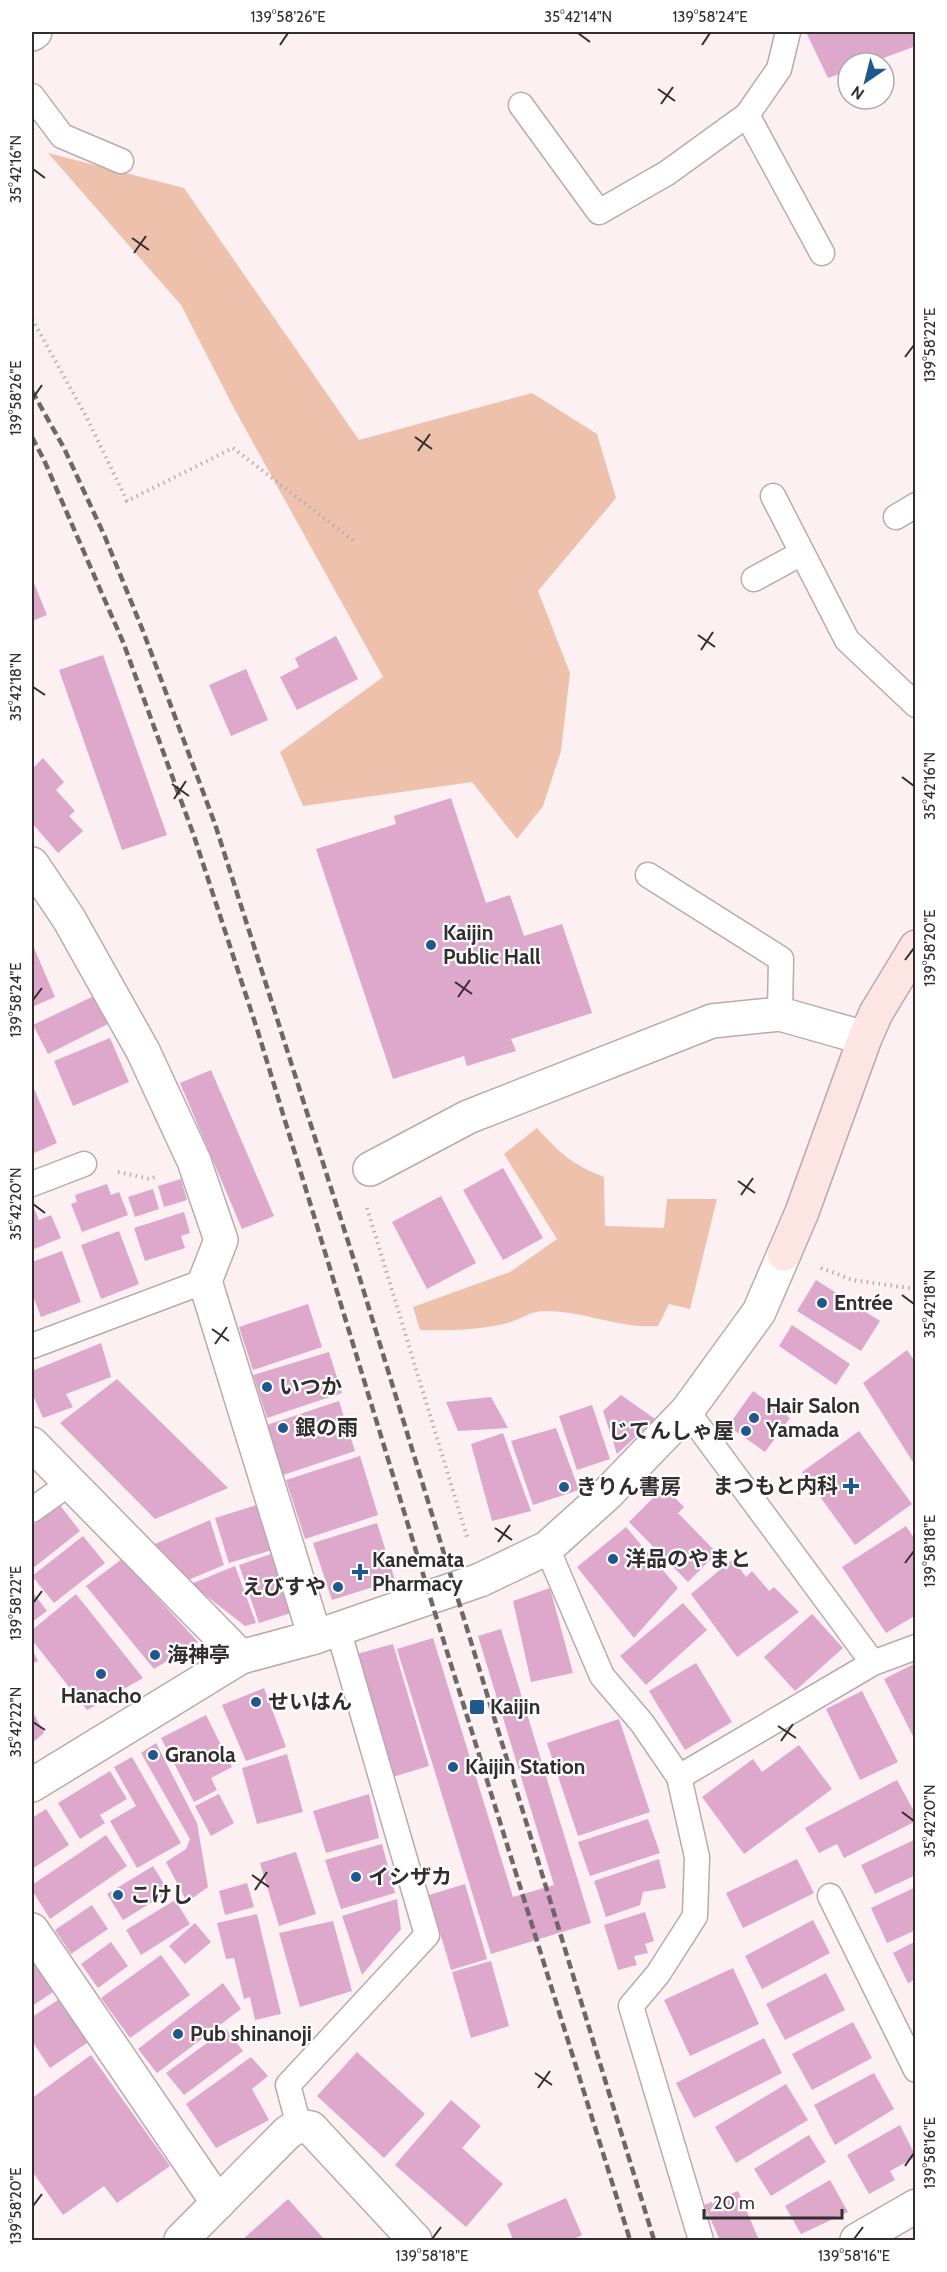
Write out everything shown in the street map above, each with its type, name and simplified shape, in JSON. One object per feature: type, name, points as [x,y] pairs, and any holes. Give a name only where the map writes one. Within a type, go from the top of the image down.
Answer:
[{"type":"street","points":[[32,864],[69,919],[143,1051],[194,1161],[221,1240],[205,1281],[326,1633]]},
{"type":"street","points":[[32,1785],[241,1657],[326,1633],[480,1580],[547,1548],[607,1494],[687,1411],[759,1311],[802,1212],[865,1038],[876,1013],[915,947]]},
{"type":"street","points":[[370,1168],[468,1117],[712,1021],[780,1014],[865,1038]]},
{"type":"street","points":[[32,1444],[241,1657]]},
{"type":"street","points":[[32,1930],[218,2203]]},
{"type":"street","points":[[181,2241],[288,2132],[299,2126],[311,2128],[415,2241]]},
{"type":"street","points":[[856,2241],[915,2206]]},
{"type":"lane","points":[[521,105],[599,212],[667,173],[747,115],[779,69],[788,32]]},
{"type":"lane","points":[[32,96],[62,136],[121,161]]},
{"type":"lane","points":[[747,115],[822,253]]},
{"type":"lane","points":[[773,496],[847,640],[915,705]]},
{"type":"lane","points":[[754,579],[802,553]]},
{"type":"lane","points":[[648,875],[781,959],[780,1014]]},
{"type":"lane","points":[[32,1184],[84,1164]]},
{"type":"lane","points":[[32,1346],[205,1281]]},
{"type":"lane","points":[[687,1411],[873,1663]]},
{"type":"lane","points":[[32,1509],[70,1483]]},
{"type":"lane","points":[[547,1548],[602,1676],[642,1724],[679,1777],[697,1857],[695,1916],[658,1974],[631,2006],[701,2241]]},
{"type":"lane","points":[[299,2126],[288,2085],[427,1935],[326,1633]]},
{"type":"lane","points":[[679,1777],[873,1663],[915,1647]]},
{"type":"lane","points":[[830,1896],[915,2070]]},
{"type":"path","points":[[32,319],[86,416],[128,501],[233,448],[355,542]]},
{"type":"path","points":[[84,1164],[150,1179],[194,1161]]},
{"type":"path","points":[[370,1168],[357,1176],[480,1580]]},
{"type":"path","points":[[853,1280],[915,1289]]},
{"type":"shaded area","points":[[48,153],[184,188],[359,440],[532,393],[597,434],[616,498],[538,591],[570,673],[561,751],[543,806],[517,839],[472,782],[303,806],[280,752],[383,677],[236,412],[181,305]]},
{"type":"shaded area","points":[[537,1128],[567,1157],[583,1168],[604,1177],[605,1226],[664,1228],[667,1199],[717,1199],[690,1309],[669,1304],[658,1326],[629,1325],[572,1313],[543,1311],[534,1312],[508,1323],[486,1327],[420,1330],[413,1307],[510,1272],[557,1239],[504,1154]]},
{"type":"building","points":[[806,32],[916,32],[916,46],[896,53],[896,51],[836,51],[836,75],[828,78]]},
{"type":"building","points":[[32,578],[47,615],[32,621]]},
{"type":"building","points":[[336,636],[358,679],[297,710],[280,677],[299,667],[295,658]]},
{"type":"building","points":[[103,655],[167,835],[122,850],[59,670]]},
{"type":"building","points":[[246,669],[268,720],[231,736],[209,685]]},
{"type":"building","points":[[43,758],[64,782],[56,790],[75,811],[69,816],[83,831],[58,853],[32,823],[32,769]]},
{"type":"building","points":[[451,798],[486,903],[510,895],[524,936],[562,924],[592,1013],[511,1039],[516,1051],[467,1066],[464,1056],[393,1079],[316,849],[396,824],[394,816]]},
{"type":"building","points":[[32,943],[55,997],[32,1007]]},
{"type":"building","points":[[94,996],[108,1024],[48,1054],[33,1025]]},
{"type":"building","points":[[110,1038],[129,1082],[73,1106],[54,1061]]},
{"type":"building","points":[[211,1070],[274,1216],[242,1229],[180,1083]]},
{"type":"building","points":[[32,1084],[57,1143],[32,1154]]},
{"type":"building","points":[[503,1168],[543,1238],[503,1260],[463,1190]]},
{"type":"building","points":[[181,1179],[187,1200],[164,1207],[158,1186]]},
{"type":"building","points":[[107,1184],[111,1195],[119,1192],[128,1215],[82,1232],[71,1204],[77,1202],[75,1195]]},
{"type":"building","points":[[153,1189],[159,1209],[135,1217],[128,1197]]},
{"type":"building","points":[[441,1196],[476,1263],[427,1289],[392,1222]]},
{"type":"building","points":[[32,1203],[39,1220],[51,1215],[61,1238],[32,1250]]},
{"type":"building","points":[[184,1212],[190,1233],[181,1236],[185,1248],[145,1261],[134,1228]]},
{"type":"building","points":[[119,1231],[139,1284],[101,1299],[81,1245]]},
{"type":"building","points":[[62,1251],[81,1302],[41,1317],[32,1293],[32,1262]]},
{"type":"building","points":[[816,1280],[880,1321],[861,1351],[797,1311]]},
{"type":"building","points":[[308,1304],[322,1347],[253,1370],[239,1327]]},
{"type":"building","points":[[792,1325],[850,1364],[836,1385],[779,1346]]},
{"type":"building","points":[[101,1343],[111,1377],[66,1394],[73,1407],[43,1418],[32,1393],[32,1371]]},
{"type":"building","points":[[907,1350],[916,1363],[916,1467],[863,1383]]},
{"type":"building","points":[[329,1352],[342,1393],[267,1418],[253,1375]]},
{"type":"building","points":[[117,1379],[228,1488],[155,1519],[60,1423]]},
{"type":"building","points":[[753,1391],[790,1418],[765,1452],[728,1426]]},
{"type":"building","points":[[621,1395],[655,1419],[617,1454],[603,1411]]},
{"type":"building","points":[[491,1397],[508,1428],[458,1431],[446,1402]]},
{"type":"building","points":[[339,1401],[355,1451],[283,1475],[267,1425]]},
{"type":"building","points":[[592,1405],[610,1459],[577,1470],[559,1416]]},
{"type":"building","points":[[556,1428],[579,1490],[533,1505],[511,1441]]},
{"type":"building","points":[[859,1431],[912,1504],[855,1545],[802,1472]]},
{"type":"building","points":[[503,1433],[531,1511],[492,1521],[471,1444]]},
{"type":"building","points":[[360,1456],[378,1515],[305,1539],[286,1480]]},
{"type":"building","points":[[664,1487],[684,1507],[678,1513],[717,1553],[688,1582],[629,1522]]},
{"type":"building","points":[[59,1504],[80,1531],[32,1569],[32,1526]]},
{"type":"building","points":[[260,1504],[275,1549],[229,1563],[215,1518]]},
{"type":"building","points":[[210,1520],[224,1565],[186,1581],[148,1547]]},
{"type":"building","points":[[377,1523],[395,1580],[332,1600],[313,1543]]},
{"type":"building","points":[[906,1526],[916,1541],[916,1615],[886,1633],[842,1567]]},
{"type":"building","points":[[626,1527],[678,1588],[634,1638],[577,1567]]},
{"type":"building","points":[[83,1536],[105,1563],[54,1603],[32,1576]]},
{"type":"building","points":[[274,1553],[294,1612],[259,1623],[239,1565]]},
{"type":"building","points":[[122,1559],[198,1642],[154,1669],[86,1586]]},
{"type":"building","points":[[733,1559],[746,1577],[752,1571],[769,1591],[774,1587],[799,1612],[737,1657],[691,1594]]},
{"type":"building","points":[[235,1566],[256,1623],[245,1626],[191,1584]]},
{"type":"building","points":[[550,1588],[573,1673],[531,1682],[513,1601]]},
{"type":"building","points":[[32,1591],[47,1611],[32,1622]]},
{"type":"building","points":[[76,1594],[143,1678],[87,1710],[32,1640],[32,1630]]},
{"type":"building","points":[[683,1603],[707,1630],[646,1685],[620,1656]]},
{"type":"building","points":[[812,1614],[843,1648],[795,1691],[764,1657]]},
{"type":"building","name":"Kaijin Station","points":[[501,1629],[591,1923],[491,1954],[397,1649],[433,1638],[513,1897],[554,1885],[478,1636]]},
{"type":"building","points":[[393,1644],[429,1766],[386,1779],[350,1656]]},
{"type":"building","points":[[32,1649],[38,1661],[32,1664]]},
{"type":"building","points":[[696,1663],[732,1722],[685,1750],[649,1691]]},
{"type":"building","points":[[916,1663],[916,1742],[884,1679]]},
{"type":"building","points":[[264,1688],[286,1747],[246,1761],[222,1705]]},
{"type":"building","points":[[862,1691],[898,1762],[860,1780],[826,1709]]},
{"type":"building","points":[[32,1710],[44,1733],[32,1743]]},
{"type":"building","points":[[206,1715],[232,1767],[211,1778],[217,1790],[194,1802],[161,1738]]},
{"type":"building","points":[[619,1719],[650,1812],[578,1836],[547,1743]]},
{"type":"building","points":[[156,1743],[197,1823],[208,1887],[187,1902],[166,1862],[186,1849],[190,1839],[141,1753]]},
{"type":"building","points":[[799,1745],[832,1789],[744,1854],[702,1797],[753,1759],[762,1772]]},
{"type":"building","points":[[287,1754],[303,1812],[257,1824],[242,1768]]},
{"type":"building","points":[[132,1757],[181,1843],[137,1868],[110,1821],[136,1806],[114,1767]]},
{"type":"building","points":[[110,1771],[127,1799],[100,1815],[105,1823],[80,1839],[58,1803]]},
{"type":"building","points":[[897,1780],[916,1815],[916,1821],[844,1858],[837,1844],[819,1853],[805,1828]]},
{"type":"building","points":[[219,1794],[234,1823],[211,1836],[195,1806]]},
{"type":"building","points":[[369,1794],[379,1838],[326,1853],[313,1811]]},
{"type":"building","points":[[46,1809],[69,1845],[32,1869],[32,1818]]},
{"type":"building","points":[[648,1819],[660,1853],[590,1876],[578,1842]]},
{"type":"building","points":[[106,1835],[127,1866],[50,1919],[32,1890],[32,1885]]},
{"type":"building","points":[[916,1839],[916,1875],[875,1894],[861,1865]]},
{"type":"building","points":[[382,1844],[395,1893],[341,1909],[325,1860]]},
{"type":"building","points":[[296,1852],[316,1914],[279,1926],[260,1863]]},
{"type":"building","points":[[659,1859],[666,1888],[643,1892],[640,1905],[606,1917],[594,1881]]},
{"type":"building","points":[[797,1859],[814,1893],[743,1928],[726,1893]]},
{"type":"building","points":[[153,1866],[169,1892],[123,1920],[107,1894]]},
{"type":"building","points":[[247,1883],[254,1907],[225,1915],[219,1891]]},
{"type":"building","points":[[465,1884],[487,1959],[451,1970],[429,1895]]},
{"type":"building","points":[[916,1887],[916,1930],[887,1943],[871,1908]]},
{"type":"building","points":[[397,1899],[401,1929],[362,1975],[342,1916]]},
{"type":"building","points":[[175,1900],[190,1924],[141,1955],[126,1930]]},
{"type":"building","points":[[92,1905],[108,1929],[71,1954],[55,1930]]},
{"type":"building","points":[[645,1912],[654,1941],[645,1944],[648,1953],[634,1956],[637,1965],[618,1970],[604,1925]]},
{"type":"building","points":[[257,1914],[281,2014],[255,2020],[250,1997],[244,1999],[234,1958],[226,1959],[217,1923]]},
{"type":"building","points":[[813,1920],[830,1953],[762,1989],[745,1956]]},
{"type":"building","points":[[333,1921],[352,1991],[300,2007],[279,1933]]},
{"type":"building","points":[[195,1923],[211,1942],[185,1964],[169,1946]]},
{"type":"building","points":[[916,1941],[916,1979],[908,1983],[893,1953]]},
{"type":"building","points":[[111,1942],[128,1966],[98,1988],[81,1964]]},
{"type":"building","points":[[32,1950],[59,1988],[32,2006]]},
{"type":"building","points":[[161,1955],[190,1995],[130,2038],[101,1998]]},
{"type":"building","points":[[491,1961],[509,2026],[471,2038],[452,1972]]},
{"type":"building","points":[[733,1968],[759,2024],[690,2056],[664,2000]]},
{"type":"building","points":[[826,1973],[845,2010],[785,2040],[766,2004]]},
{"type":"building","points":[[223,1983],[241,2009],[157,2073],[138,2049]]},
{"type":"building","points":[[64,1996],[93,2039],[50,2068],[32,2041],[32,2017]]},
{"type":"building","points":[[853,2022],[872,2058],[812,2090],[792,2054]]},
{"type":"building","points":[[226,2029],[243,2051],[184,2095],[166,2073]]},
{"type":"building","points":[[764,2038],[782,2073],[694,2118],[676,2083]]},
{"type":"building","points":[[357,2052],[425,2114],[384,2158],[317,2096]]},
{"type":"building","points":[[91,2055],[170,2166],[117,2203],[104,2186],[63,2215],[32,2171],[32,2098]]},
{"type":"building","points":[[251,2057],[268,2076],[252,2089],[269,2120],[216,2148],[186,2104]]},
{"type":"building","points":[[874,2073],[894,2109],[835,2145],[814,2105]]},
{"type":"building","points":[[786,2084],[808,2120],[736,2163],[715,2127]]},
{"type":"building","points":[[451,2100],[481,2126],[462,2148],[503,2184],[466,2227],[395,2165]]},
{"type":"building","points":[[900,2125],[916,2157],[890,2171],[895,2180],[869,2194],[847,2155]]},
{"type":"building","points":[[809,2135],[826,2162],[771,2196],[754,2169]]},
{"type":"building","points":[[830,2180],[848,2212],[801,2234],[785,2206]]},
{"type":"building","points":[[738,2191],[759,2240],[720,2240],[704,2205]]},
{"type":"building","points":[[566,2198],[582,2235],[572,2240],[513,2240],[507,2224]]},
{"type":"building","points":[[288,2199],[325,2240],[242,2240]]},
{"type":"railway","points":[[32,391],[64,448],[105,537],[143,631],[215,824],[360,1279],[654,2240]]},
{"type":"railway","points":[[32,437],[123,642],[194,836],[258,1032],[430,1597],[630,2240]]},
{"type":"place","name":"Kaijin Public Hall","points":[[431,945]]},
{"type":"place","name":"Entrée","points":[[822,1303]]},
{"type":"place","name":"いつか","points":[[267,1387]]},
{"type":"place","name":"Hair Salon Yamada","points":[[754,1418]]},
{"type":"place","name":"銀の雨","points":[[283,1428]]},
{"type":"place","name":"じてんしゃ屋","points":[[746,1431]]},
{"type":"place","name":"まつもと内科","points":[[851,1486]]},
{"type":"place","name":"きりん書房","points":[[564,1487]]},
{"type":"place","name":"洋品のやまと","points":[[613,1559]]},
{"type":"place","name":"Kanemata Pharmacy","points":[[360,1572]]},
{"type":"place","name":"えびすや","points":[[338,1587]]},
{"type":"place","name":"海神亭","points":[[155,1655]]},
{"type":"place","name":"Hanacho","points":[[101,1674]]},
{"type":"place","name":"せいはん","points":[[256,1702]]},
{"type":"place","name":"Kaijin","points":[[477,1707]]},
{"type":"place","name":"Granola","points":[[153,1755]]},
{"type":"place","name":"Kaijin Station","points":[[453,1767]]},
{"type":"place","name":"イシザカ","points":[[356,1877]]},
{"type":"place","name":"こけし","points":[[118,1895]]},
{"type":"place","name":"Pub shinanoji","points":[[178,2034]]}]
